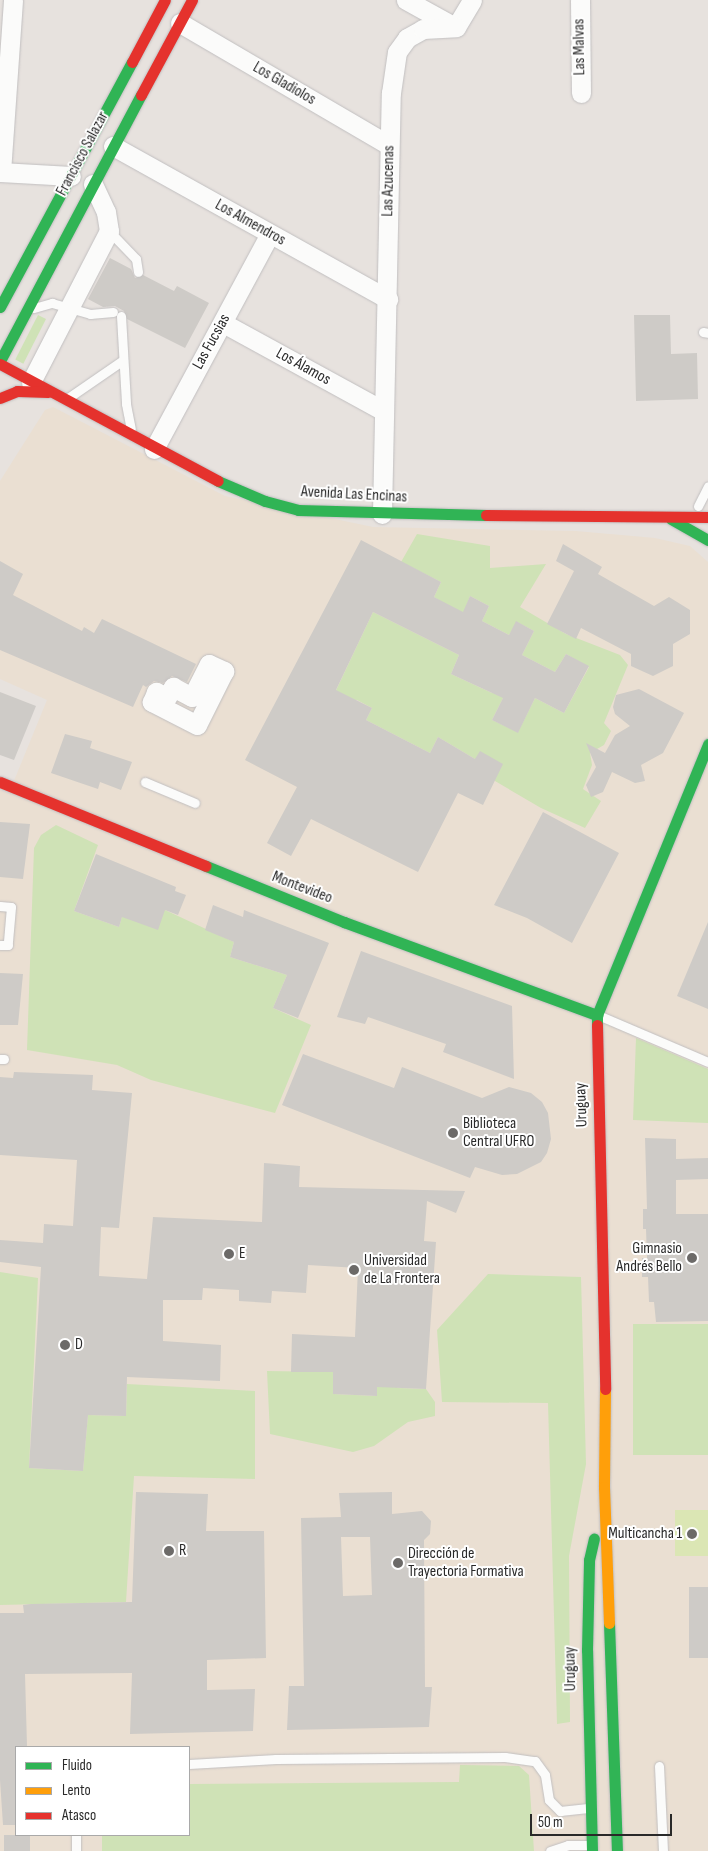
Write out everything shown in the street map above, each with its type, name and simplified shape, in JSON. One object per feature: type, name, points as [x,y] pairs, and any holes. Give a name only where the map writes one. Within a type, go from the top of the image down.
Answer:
[{"type":"main road","name":"Francisco Salazar","points":[[0,307],[165,0]]},
{"type":"main road","name":"Francisco Salazar","points":[[0,363],[113,146],[192,0]]},
{"type":"main road","name":"Avenida Las Encinas","points":[[0,363],[64,401],[210,478],[265,500],[318,513],[708,517]]},
{"type":"main road","points":[[0,398],[17,391],[48,392]]},
{"type":"main road","name":"Avenida Las Encinas","points":[[650,516],[671,508],[703,506]]},
{"type":"main road","points":[[665,517],[693,529],[708,540]]},
{"type":"main road","name":"Uruguay","points":[[593,1849],[602,1803],[606,1325],[597,1015],[708,744]]},
{"type":"main road","name":"Montevideo","points":[[0,782],[254,887],[597,1015]]},
{"type":"main road","name":"Uruguay","points":[[604,1487],[589,1560],[587,1650],[602,1803],[617,1851]]},
{"type":"street","points":[[13,0],[1,172],[71,176]]},
{"type":"street","points":[[406,0],[456,27],[472,0]]},
{"type":"street","name":"Las Malvas","points":[[580,0],[581,93]]},
{"type":"street","name":"Los Gladiolos","points":[[180,23],[389,145]]},
{"type":"street","name":"Las Azucenas","points":[[382,514],[388,299],[389,145],[391,93],[397,52],[407,38],[423,30],[456,27]]},
{"type":"street","name":"Los Almendros","points":[[113,146],[388,299]]},
{"type":"street","name":"Francisco Salazar","points":[[93,184],[106,212],[109,231]]},
{"type":"street","points":[[31,382],[109,231]]},
{"type":"street","name":"Las Fucsias","points":[[154,449],[270,234]]},
{"type":"street","name":"Los Álamos","points":[[223,323],[384,411]]},
{"type":"lane","points":[[109,231],[136,259],[138,272]]},
{"type":"lane","points":[[25,313],[52,303],[97,315],[117,314],[127,415],[137,440]]},
{"type":"lane","points":[[64,401],[123,360]]},
{"type":"lane","points":[[703,506],[708,486]]},
{"type":"lane","points":[[145,782],[195,803]]},
{"type":"lane","points":[[0,906],[11,907],[8,945],[0,945]]},
{"type":"lane","points":[[597,1015],[708,1062]]},
{"type":"lane","points":[[190,1764],[276,1759],[505,1757],[535,1761],[545,1775],[549,1800],[560,1811],[602,1803]]},
{"type":"lane","points":[[659,1766],[664,1851]]},
{"type":"lane","points":[[76,1836],[76,1851]]},
{"type":"lane","points":[[550,1851],[568,1845],[593,1849]]},
{"type":"shaded area","name":"Universidad de La Frontera","points":[[53,407],[225,496],[373,527],[576,531],[655,538],[690,546],[708,562],[708,1851],[0,1851],[0,790],[9,793],[47,700],[0,679],[0,481],[45,410]]},
{"type":"green space","points":[[38,315],[46,319],[23,364],[15,360]]},
{"type":"green space","points":[[417,534],[490,546],[490,568],[546,564],[520,607],[566,634],[620,655],[628,665],[604,723],[611,731],[604,745],[590,753],[592,765],[583,789],[601,801],[585,828],[541,808],[495,781],[475,759],[438,737],[430,753],[366,720],[372,708],[357,700],[330,703],[373,612],[459,655],[451,674],[492,693],[507,690],[492,720],[518,732],[535,698],[564,713],[589,667],[566,654],[555,672],[522,655],[534,631],[517,622],[509,635],[482,621],[489,606],[470,596],[463,615],[434,597],[441,582],[401,562]]},
{"type":"green space","points":[[56,825],[98,845],[74,911],[119,927],[126,903],[165,910],[234,942],[230,957],[287,975],[273,1008],[311,1025],[275,1113],[151,1080],[117,1065],[27,1050],[34,848],[41,835]]},
{"type":"green space","points":[[636,1038],[708,1069],[708,1123],[633,1120]]},
{"type":"green space","points":[[0,1272],[38,1278],[29,1468],[83,1471],[88,1415],[126,1416],[127,1384],[255,1391],[255,1479],[134,1476],[126,1602],[0,1605]]},
{"type":"green space","points":[[488,1274],[581,1277],[586,1464],[569,1556],[570,1722],[557,1724],[548,1403],[442,1402],[437,1330]]},
{"type":"green space","points":[[633,1324],[708,1324],[708,1455],[633,1455]]},
{"type":"green space","points":[[267,1371],[333,1372],[334,1394],[376,1396],[378,1371],[398,1388],[426,1389],[435,1402],[435,1416],[408,1422],[374,1446],[353,1452],[270,1434]]},
{"type":"green space","name":"Multicancha 1","points":[[675,1510],[708,1510],[708,1556],[675,1556]]},
{"type":"green space","points":[[460,1765],[519,1766],[529,1775],[534,1851],[102,1851],[102,1836],[190,1836],[190,1784],[459,1782]]},
{"type":"building","points":[[110,258],[131,269],[135,278],[143,275],[174,291],[177,286],[209,303],[185,348],[127,319],[124,311],[115,306],[103,307],[88,299]]},
{"type":"building","points":[[634,315],[670,315],[671,354],[697,353],[698,399],[636,401]]},
{"type":"building","points":[[361,540],[441,582],[434,597],[463,612],[470,596],[489,606],[482,621],[509,635],[516,621],[534,631],[522,655],[555,672],[566,654],[589,666],[564,713],[535,698],[518,733],[492,720],[503,698],[451,674],[459,655],[373,612],[336,690],[372,708],[366,720],[430,753],[438,737],[475,759],[480,751],[503,764],[483,805],[458,793],[418,872],[311,819],[291,856],[267,843],[297,787],[245,760]]},
{"type":"building","points":[[563,544],[602,567],[598,574],[654,606],[669,597],[690,610],[690,634],[673,644],[673,666],[653,676],[631,666],[631,654],[581,628],[576,639],[547,624],[574,571],[556,561]]},
{"type":"building","points":[[0,561],[23,574],[13,595],[82,631],[84,627],[94,633],[102,619],[196,664],[187,682],[172,676],[163,683],[154,681],[146,687],[143,685],[133,707],[0,650]]},
{"type":"building","points":[[639,689],[684,713],[663,753],[641,765],[645,781],[635,783],[612,772],[603,792],[591,797],[586,785],[596,767],[586,743],[605,753],[615,735],[630,726],[615,714],[613,707],[616,695]]},
{"type":"building","points":[[0,692],[36,706],[14,760],[0,755]]},
{"type":"building","points":[[65,734],[92,741],[90,748],[132,762],[121,790],[100,782],[98,789],[51,773]]},
{"type":"building","points":[[543,812],[619,853],[572,943],[527,918],[494,905]]},
{"type":"building","points":[[0,822],[30,824],[23,879],[0,877]]},
{"type":"building","points":[[96,854],[176,887],[175,891],[186,895],[178,915],[165,910],[158,930],[122,917],[119,927],[74,911]]},
{"type":"building","points":[[213,905],[243,917],[244,910],[329,943],[298,1018],[273,1008],[287,975],[230,957],[234,942],[205,930]]},
{"type":"building","points":[[708,922],[708,1009],[677,996]]},
{"type":"building","points":[[361,951],[512,1006],[514,1079],[443,1052],[446,1044],[368,1017],[365,1024],[337,1017]]},
{"type":"building","points":[[0,973],[23,974],[18,1025],[0,1025]]},
{"type":"building","name":"Biblioteca Central UFRO","points":[[303,1054],[394,1088],[402,1067],[482,1098],[509,1087],[531,1093],[542,1102],[548,1113],[551,1139],[547,1153],[541,1162],[517,1174],[502,1175],[475,1167],[470,1178],[282,1105]]},
{"type":"building","points":[[14,1072],[93,1075],[92,1090],[132,1093],[119,1228],[101,1227],[99,1276],[147,1279],[153,1217],[262,1222],[264,1163],[300,1166],[299,1187],[465,1191],[456,1213],[427,1201],[424,1241],[436,1242],[426,1389],[377,1387],[377,1396],[333,1394],[333,1372],[291,1372],[292,1334],[355,1337],[358,1268],[308,1265],[306,1293],[272,1291],[271,1303],[239,1301],[239,1290],[203,1288],[202,1300],[163,1300],[163,1341],[221,1345],[220,1381],[127,1377],[126,1416],[88,1415],[83,1471],[29,1468],[41,1267],[0,1262],[0,1240],[43,1243],[44,1224],[73,1226],[77,1160],[0,1155],[0,1077],[13,1078]]},
{"type":"building","points":[[645,1138],[676,1139],[676,1159],[708,1158],[708,1179],[676,1180],[676,1214],[708,1214],[708,1321],[656,1322],[654,1302],[649,1302],[648,1277],[642,1277],[642,1258],[647,1258],[646,1229],[643,1229],[643,1209],[647,1209]]},
{"type":"building","points":[[136,1492],[208,1494],[206,1531],[264,1531],[266,1658],[207,1660],[207,1690],[255,1689],[253,1731],[130,1734],[132,1673],[25,1674],[27,1746],[15,1746],[15,1825],[3,1825],[0,1780],[0,1613],[24,1613],[23,1605],[31,1604],[132,1602]]},
{"type":"building","points":[[392,1492],[392,1514],[422,1511],[431,1521],[430,1534],[424,1540],[425,1687],[432,1687],[429,1727],[287,1730],[289,1686],[304,1686],[301,1518],[341,1517],[339,1493]],"holes":[[[341,1537],[370,1537],[372,1595],[343,1596]]]},
{"type":"building","points":[[689,1587],[708,1587],[708,1658],[689,1658]]},
{"type":"building","points":[[4,1835],[30,1836],[30,1851],[4,1851]]},
{"type":"traffic: fast","points":[[0,307],[132,62]]},
{"type":"traffic: fast","points":[[0,361],[141,95]]},
{"type":"traffic: fast","points":[[218,481],[265,501],[298,510],[486,515]]},
{"type":"traffic: fast","points":[[671,519],[708,540]]},
{"type":"traffic: fast","points":[[597,1025],[597,1015],[708,744]]},
{"type":"traffic: fast","points":[[206,866],[344,922],[597,1015]]},
{"type":"traffic: fast","points":[[592,1851],[587,1650],[589,1560],[594,1539]]},
{"type":"traffic: fast","points":[[609,1623],[617,1851]]},
{"type":"traffic: slow","points":[[605,1389],[604,1487],[609,1623]]},
{"type":"traffic: jam","points":[[132,62],[165,0]]},
{"type":"traffic: jam","points":[[141,95],[192,0]]},
{"type":"traffic: jam","points":[[0,364],[218,481]]},
{"type":"traffic: jam","points":[[0,398],[17,391],[48,392]]},
{"type":"traffic: jam","points":[[486,515],[708,517]]},
{"type":"traffic: jam","points":[[0,782],[206,866]]},
{"type":"traffic: jam","points":[[597,1025],[605,1389]]},
{"type":"place","name":"Biblioteca Central UFRO","points":[[453,1133]]},
{"type":"place","name":"E","points":[[229,1254]]},
{"type":"place","name":"Gimnasio Andrés Bello","points":[[692,1258]]},
{"type":"place","name":"Universidad de La Frontera","points":[[354,1270]]},
{"type":"place","name":"D","points":[[65,1345]]},
{"type":"place","name":"Multicancha 1","points":[[692,1534]]},
{"type":"place","name":"R","points":[[169,1551]]},
{"type":"place","name":"Dirección de Trayectoria Formativa","points":[[398,1563]]}]
